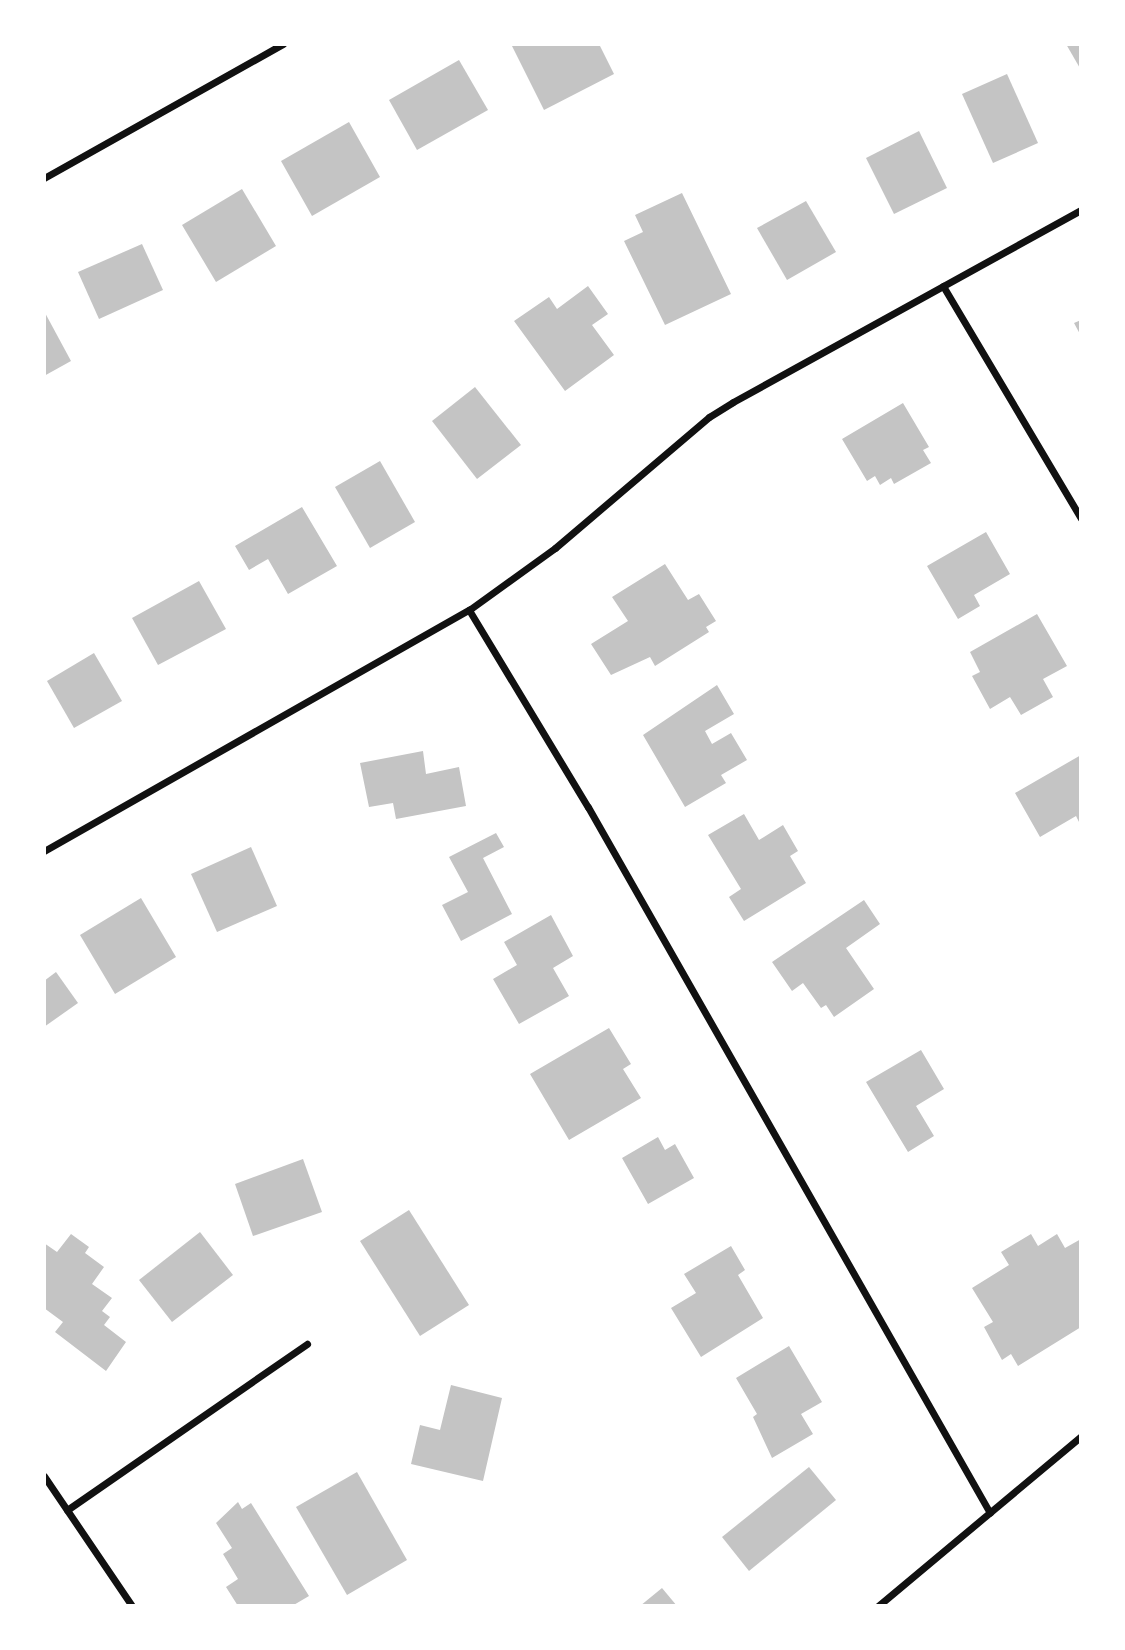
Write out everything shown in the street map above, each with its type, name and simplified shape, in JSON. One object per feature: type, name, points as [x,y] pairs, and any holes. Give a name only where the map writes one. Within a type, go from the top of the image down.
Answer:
[{"type":"street","points":[[44,178],[283,44]]},
{"type":"street","points":[[44,851],[469,610],[555,548],[709,417],[1081,210]]},
{"type":"street","points":[[943,286],[1081,518]]},
{"type":"street","points":[[469,610],[588,807],[990,1513]]},
{"type":"street","points":[[67,1510],[307,1344]]},
{"type":"street","points":[[878,1606],[1081,1436]]},
{"type":"street","points":[[44,1476],[132,1606]]},
{"type":"building","points":[[511,44],[599,44],[614,74],[544,110]]},
{"type":"building","points":[[1066,44],[1081,44],[1081,70]]},
{"type":"building","points":[[459,60],[488,110],[417,150],[389,100]]},
{"type":"building","points":[[1007,74],[1038,143],[993,163],[962,94]]},
{"type":"building","points":[[349,122],[380,177],[312,216],[281,161]]},
{"type":"building","points":[[919,131],[947,188],[894,214],[866,158]]},
{"type":"building","points":[[242,189],[276,246],[216,282],[182,225]]},
{"type":"building","points":[[682,193],[731,294],[665,325],[624,241],[643,232],[635,215]]},
{"type":"building","points":[[806,201],[836,252],[787,280],[757,228]]},
{"type":"building","points":[[142,244],[163,290],[99,319],[78,272]]},
{"type":"building","points":[[588,286],[608,314],[592,325],[614,355],[565,391],[514,321],[549,297],[557,309]]},
{"type":"building","points":[[44,311],[71,361],[44,376]]},
{"type":"building","points":[[1081,320],[1081,336],[1074,323]]},
{"type":"building","points":[[475,387],[521,445],[477,479],[432,421]]},
{"type":"building","points":[[903,403],[929,447],[923,450],[931,463],[894,484],[891,478],[880,485],[875,476],[867,481],[842,439]]},
{"type":"building","points":[[380,461],[415,522],[370,548],[335,487]]},
{"type":"building","points":[[302,507],[337,566],[288,594],[268,559],[249,570],[235,546]]},
{"type":"building","points":[[986,532],[1010,574],[974,595],[980,606],[958,619],[927,566]]},
{"type":"building","points":[[665,564],[688,600],[699,594],[716,621],[706,627],[709,632],[655,666],[650,657],[611,675],[591,644],[628,621],[612,597]]},
{"type":"building","points":[[199,581],[226,629],[158,665],[132,618]]},
{"type":"building","points":[[1037,614],[1067,666],[1043,679],[1053,697],[1021,715],[1010,697],[990,709],[972,676],[980,672],[970,652]]},
{"type":"building","points":[[94,653],[122,701],[74,728],[47,681]]},
{"type":"building","points":[[717,685],[734,714],[705,731],[712,744],[731,733],[747,760],[721,775],[726,783],[685,807],[643,735]]},
{"type":"building","points":[[423,751],[426,774],[459,767],[466,806],[396,819],[393,803],[369,807],[360,763]]},
{"type":"building","points":[[1081,755],[1081,826],[1076,816],[1040,837],[1015,793]]},
{"type":"building","points":[[744,814],[759,840],[783,825],[798,851],[790,856],[806,883],[744,921],[729,897],[741,889],[708,835]]},
{"type":"building","points":[[496,833],[504,847],[483,858],[512,914],[461,941],[442,905],[468,892],[449,857]]},
{"type":"building","points":[[251,847],[277,906],[217,932],[191,874]]},
{"type":"building","points":[[141,898],[176,957],[115,994],[80,935]]},
{"type":"building","points":[[864,900],[880,924],[846,948],[874,989],[834,1017],[826,1005],[821,1008],[803,983],[792,991],[772,962]]},
{"type":"building","points":[[551,915],[573,956],[553,968],[569,996],[519,1024],[493,979],[517,965],[504,942]]},
{"type":"building","points":[[56,972],[78,1003],[44,1027],[44,981]]},
{"type":"building","points":[[609,1028],[631,1064],[623,1069],[641,1098],[569,1140],[530,1074]]},
{"type":"building","points":[[921,1050],[944,1089],[916,1106],[934,1136],[908,1152],[866,1082]]},
{"type":"building","points":[[658,1137],[665,1150],[675,1144],[694,1178],[648,1204],[622,1158]]},
{"type":"building","points":[[303,1159],[322,1212],[253,1236],[235,1184]]},
{"type":"building","points":[[409,1210],[469,1305],[420,1336],[360,1241]]},
{"type":"building","points":[[200,1232],[233,1275],[172,1322],[139,1280]]},
{"type":"building","points":[[71,1234],[89,1247],[85,1253],[104,1267],[92,1284],[112,1298],[102,1311],[110,1317],[104,1325],[126,1342],[106,1371],[55,1332],[63,1322],[44,1308],[44,1243],[57,1252]]},
{"type":"building","points":[[1031,1234],[1038,1246],[1057,1234],[1065,1248],[1081,1239],[1081,1327],[1018,1366],[1011,1354],[1002,1360],[984,1327],[993,1322],[972,1288],[1009,1265],[1001,1252]]},
{"type":"building","points":[[731,1246],[745,1270],[738,1275],[763,1318],[701,1357],[671,1308],[696,1293],[684,1274]]},
{"type":"building","points":[[789,1346],[822,1402],[801,1414],[813,1434],[772,1458],[753,1417],[757,1414],[736,1378]]},
{"type":"building","points":[[451,1385],[502,1398],[483,1481],[411,1464],[420,1425],[440,1430]]},
{"type":"building","points":[[809,1467],[836,1500],[749,1571],[722,1537]]},
{"type":"building","points":[[357,1472],[407,1560],[347,1595],[296,1507]]},
{"type":"building","points":[[238,1502],[242,1509],[251,1503],[309,1596],[292,1606],[238,1606],[226,1587],[238,1579],[223,1554],[232,1548],[216,1523]]},
{"type":"building","points":[[662,1588],[677,1606],[640,1606]]}]
